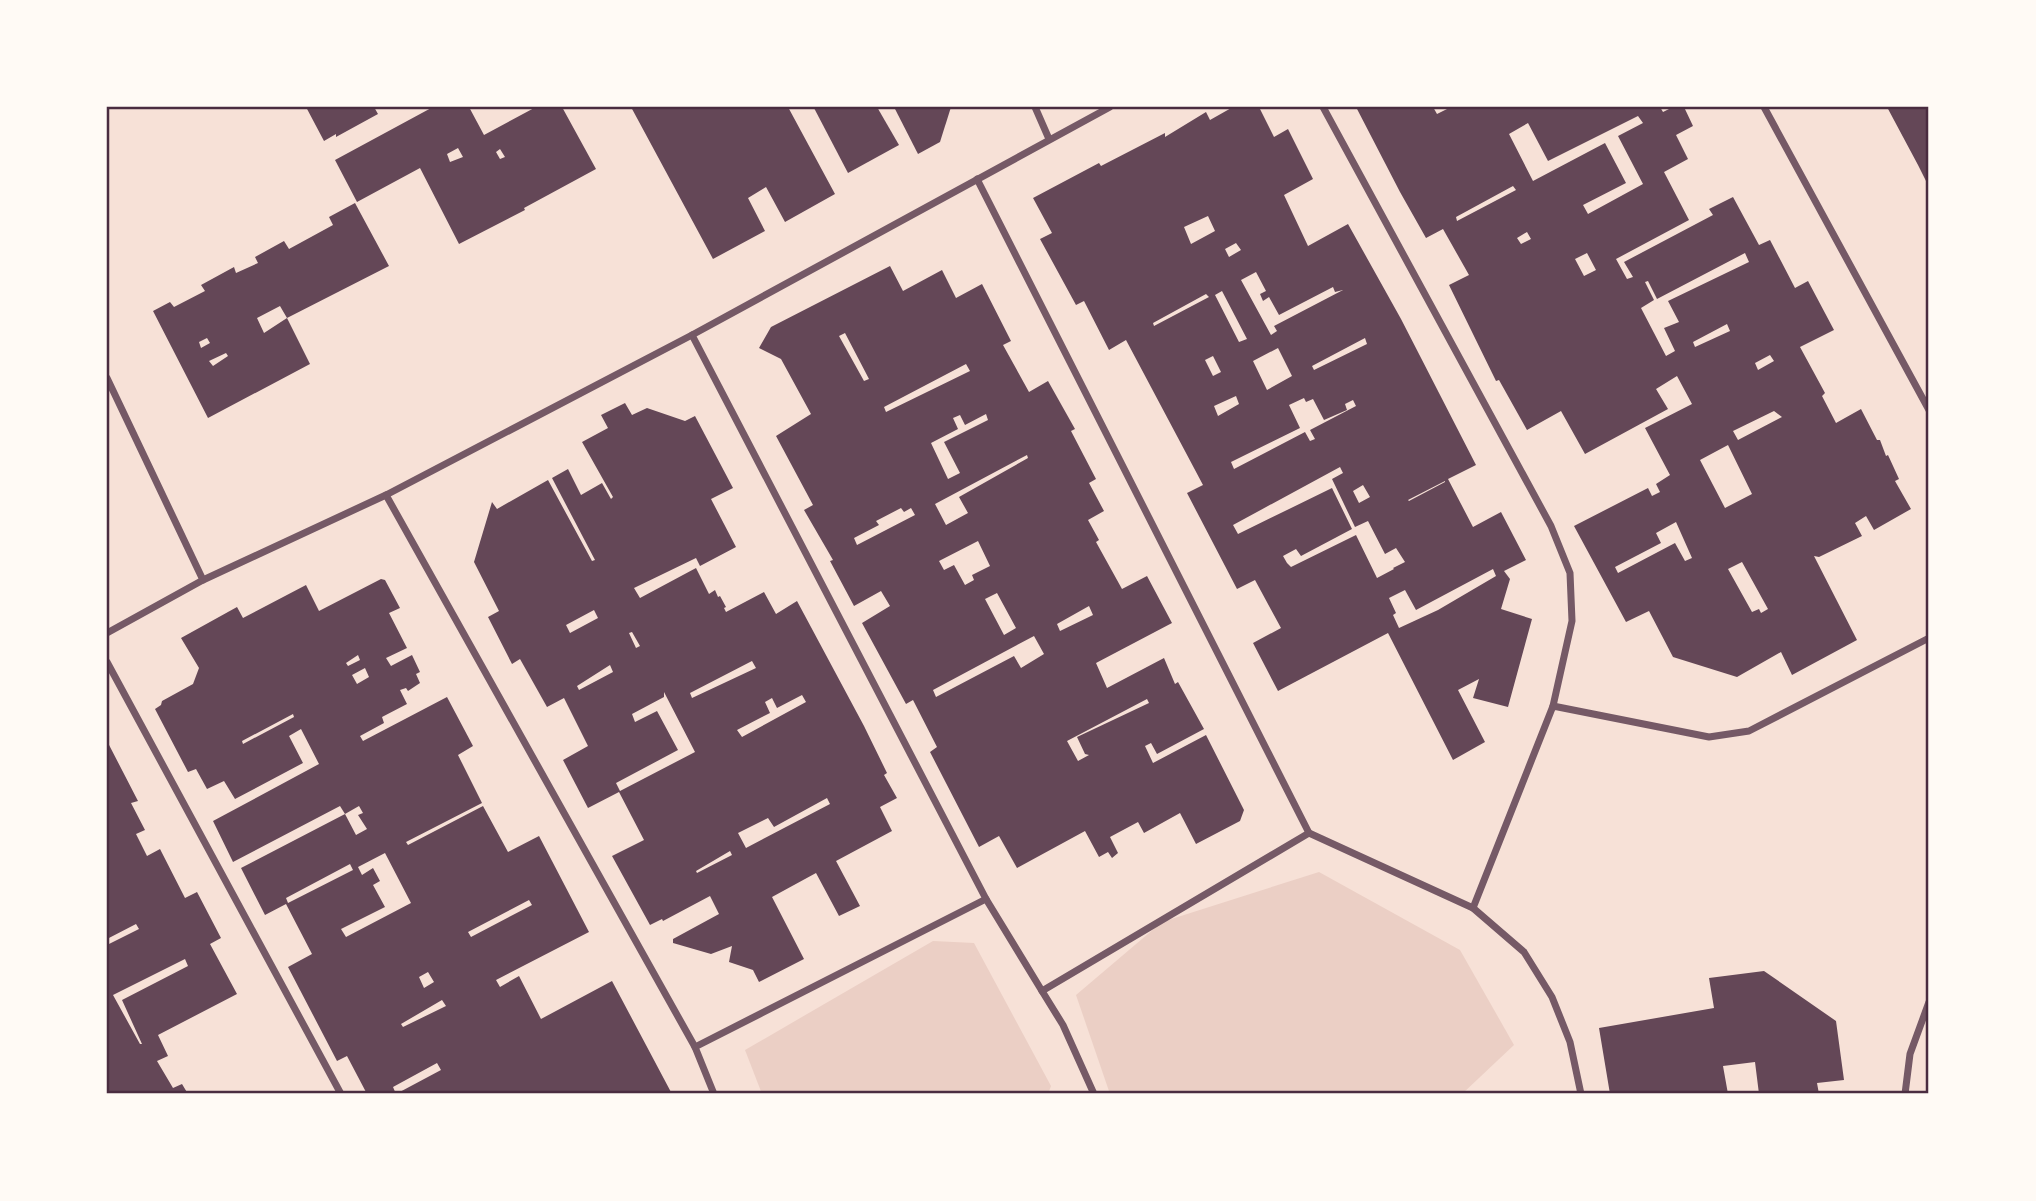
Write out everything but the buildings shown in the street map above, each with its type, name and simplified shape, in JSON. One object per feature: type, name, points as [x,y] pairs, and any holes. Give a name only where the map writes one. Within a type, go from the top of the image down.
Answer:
[{"type":"street","points":[[1035,107],[1049,139]]},
{"type":"street","points":[[107,633],[203,580],[386,495],[692,335],[1110,107]]},
{"type":"street","points":[[1323,107],[1551,526],[1570,573],[1572,621],[1553,706],[1473,908]]},
{"type":"street","points":[[1764,107],[1929,410]]},
{"type":"street","points":[[977,179],[1309,833],[1473,908],[1524,952],[1552,997],[1570,1042],[1581,1094]]},
{"type":"street","points":[[692,335],[986,899],[1063,1025],[1094,1094]]},
{"type":"street","points":[[107,378],[203,580]]},
{"type":"street","points":[[386,495],[695,1047],[714,1094]]},
{"type":"street","points":[[1553,706],[1709,737],[1749,731],[1929,638]]},
{"type":"street","points":[[107,662],[341,1094]]},
{"type":"street","points":[[1042,991],[1309,833]]},
{"type":"street","points":[[695,1047],[986,899]]},
{"type":"street","points":[[1905,1094],[1910,1054],[1929,1002]]},
{"type":"shaded area","points":[[1319,872],[1460,950],[1514,1045],[1462,1094],[1110,1094],[1076,995],[1162,922]]},
{"type":"shaded area","points":[[933,941],[974,943],[1051,1086],[1048,1094],[762,1094],[745,1050]]}]
